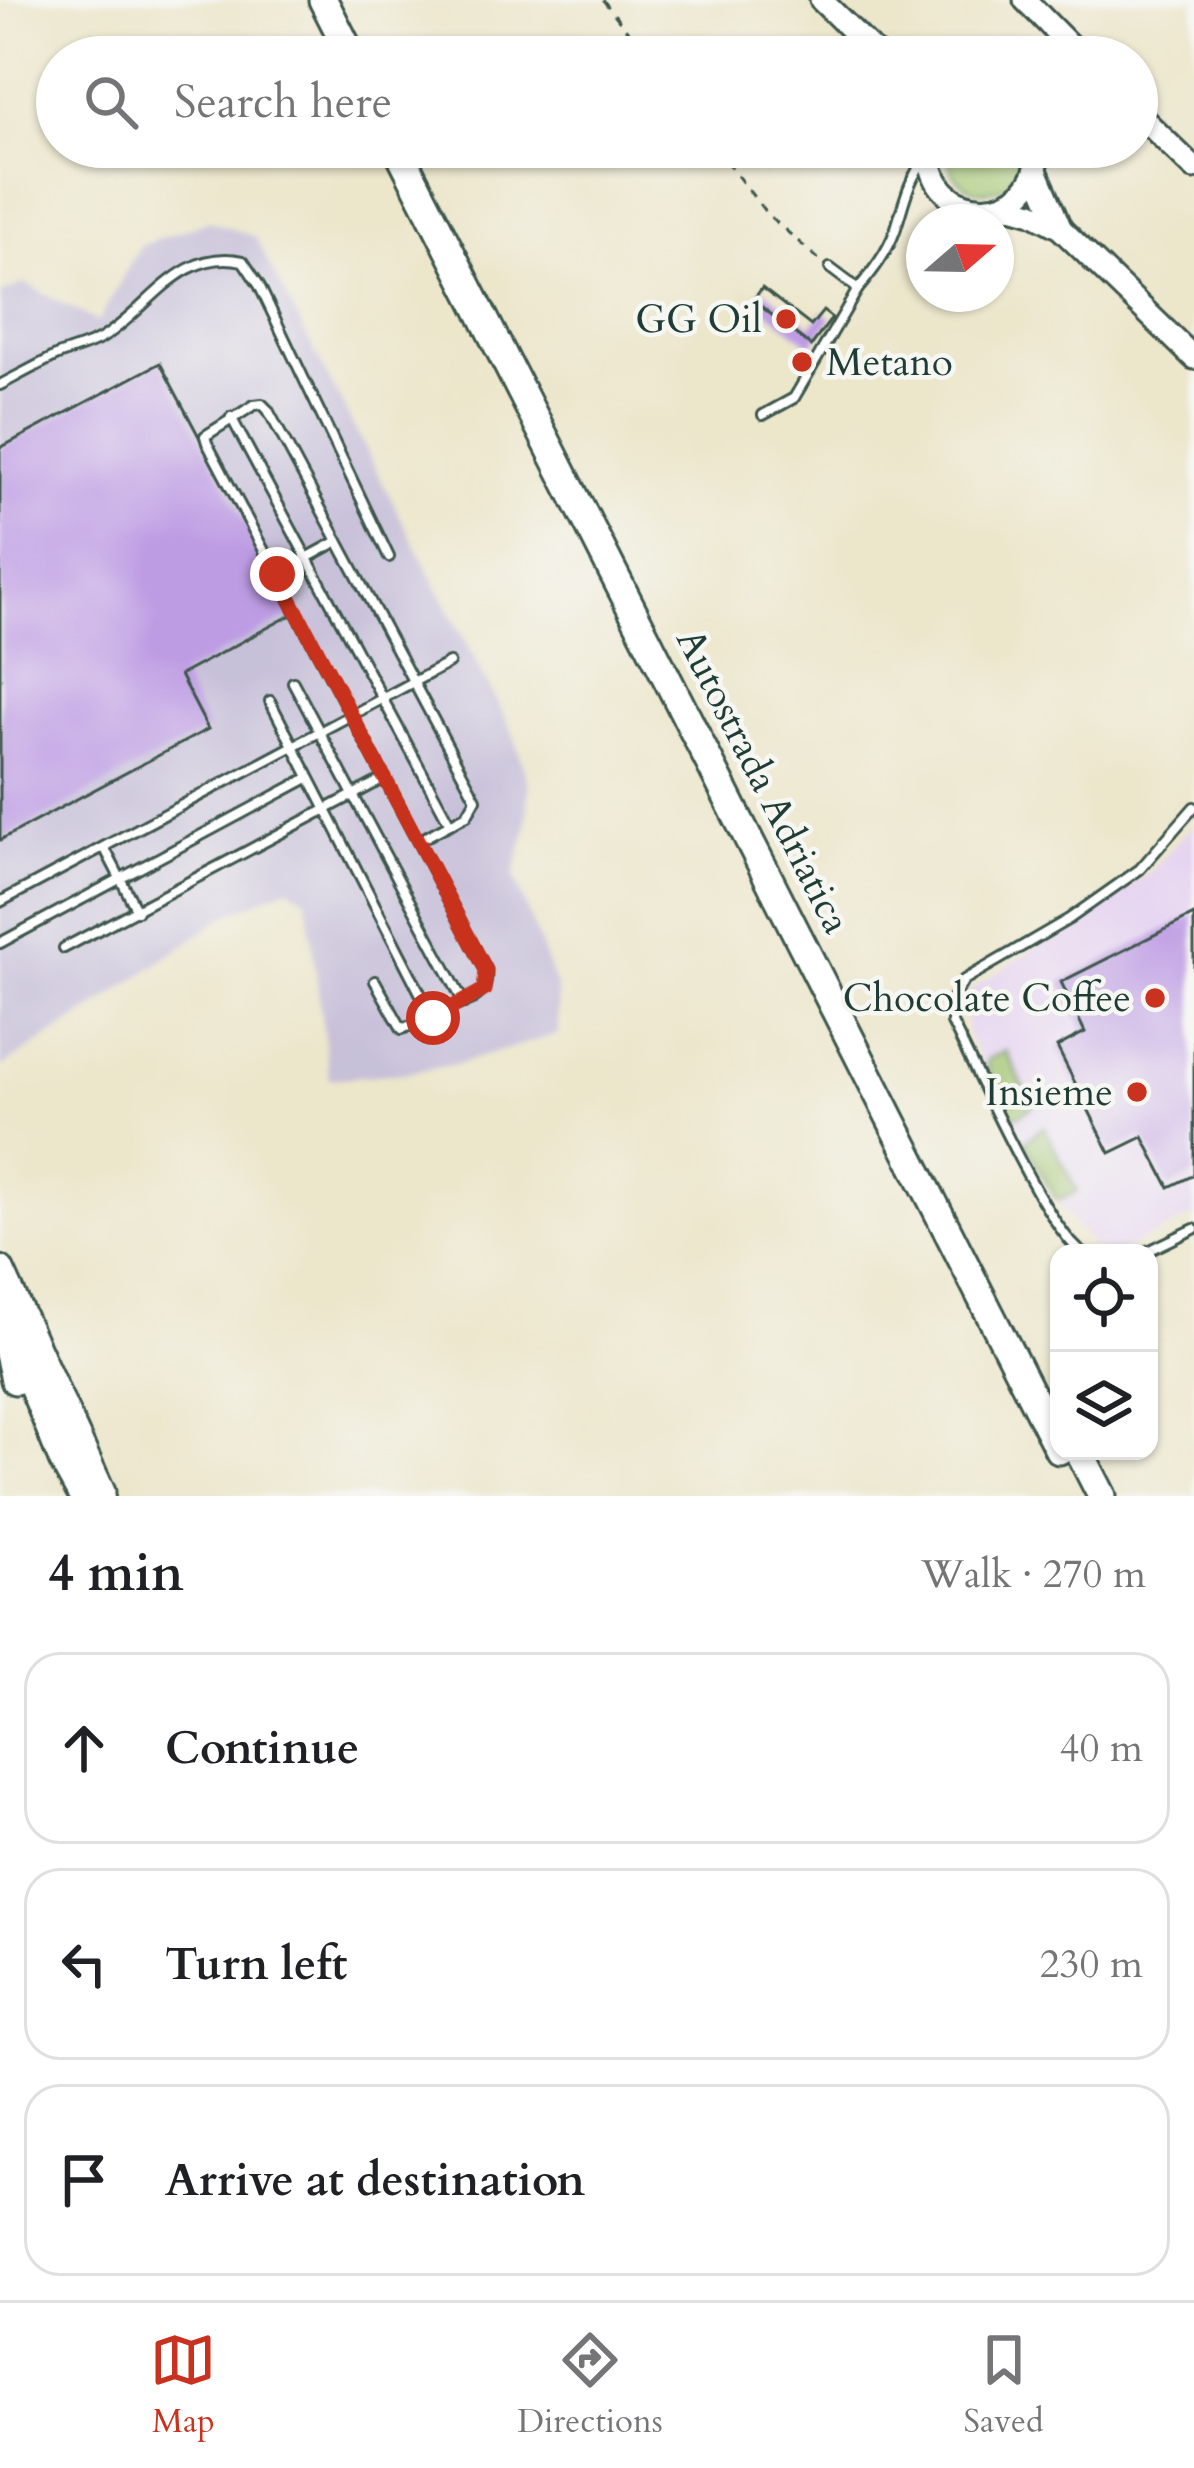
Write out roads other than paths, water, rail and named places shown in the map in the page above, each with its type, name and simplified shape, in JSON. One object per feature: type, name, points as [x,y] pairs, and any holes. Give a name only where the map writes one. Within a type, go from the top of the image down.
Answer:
[{"type":"highway","points":[[323,0],[341,36]]},
{"type":"highway","points":[[343,0],[361,36]]},
{"type":"highway","name":"Autostrada Adriatica","points":[[409,168],[1050,1433]]},
{"type":"highway","name":"Autostrada Adriatica","points":[[428,168],[1050,1394]]},
{"type":"highway","points":[[0,1270],[12,1371],[64,1496]]},
{"type":"highway","points":[[6,1310],[63,1460],[102,1495]]},
{"type":"highway","points":[[6,1310],[51,1351],[102,1495]]},
{"type":"highway","name":"Autostrada Adriatica","points":[[1064,1460],[1082,1496]]},
{"type":"highway","points":[[1084,1460],[1102,1496]]},
{"type":"main road","points":[[821,0],[860,36]]},
{"type":"main road","points":[[1024,0],[1060,36]]},
{"type":"main road","points":[[1050,26],[1053,36]]},
{"type":"main road","points":[[1158,133],[1194,168]]},
{"type":"main road","points":[[933,168],[935,179],[962,204]]},
{"type":"main road","points":[[1005,204],[1024,191],[1033,168]]},
{"type":"main road","points":[[1040,168],[1060,228]]},
{"type":"main road","points":[[1014,208],[1060,228],[1194,358]]},
{"type":"lane","points":[[763,416],[794,398],[858,289],[882,260],[908,183],[918,168]]},
{"type":"lane","points":[[902,202],[916,182],[935,179]]},
{"type":"lane","points":[[0,385],[98,341],[191,266],[219,257],[243,261],[260,285],[389,556]]},
{"type":"lane","points":[[830,268],[858,289]]},
{"type":"lane","points":[[375,981],[402,1029],[484,990],[486,970],[207,443],[205,436],[211,429],[254,405],[262,404],[268,410],[476,799],[467,814],[418,841]]},
{"type":"lane","points":[[231,417],[450,824]]},
{"type":"lane","points":[[277,574],[338,541]]},
{"type":"lane","points":[[0,902],[449,663]]},
{"type":"lane","points":[[293,682],[464,1003]]},
{"type":"lane","points":[[270,701],[433,1018]]},
{"type":"lane","points":[[0,943],[308,778]]},
{"type":"lane","points":[[64,948],[386,778]]},
{"type":"lane","points":[[1069,1244],[952,1023],[952,998],[964,980],[1069,920],[1140,869],[1194,807]]},
{"type":"lane","points":[[104,847],[136,911]]},
{"type":"lane","points":[[1158,1246],[1194,1229]]},
{"type":"place","name":"GG Oil","points":[[786,319]]},
{"type":"place","name":"Metano","points":[[802,362]]},
{"type":"place","name":"Chocolate Coffee","points":[[1155,998]]},
{"type":"place","name":"Insieme","points":[[1137,1092]]}]
